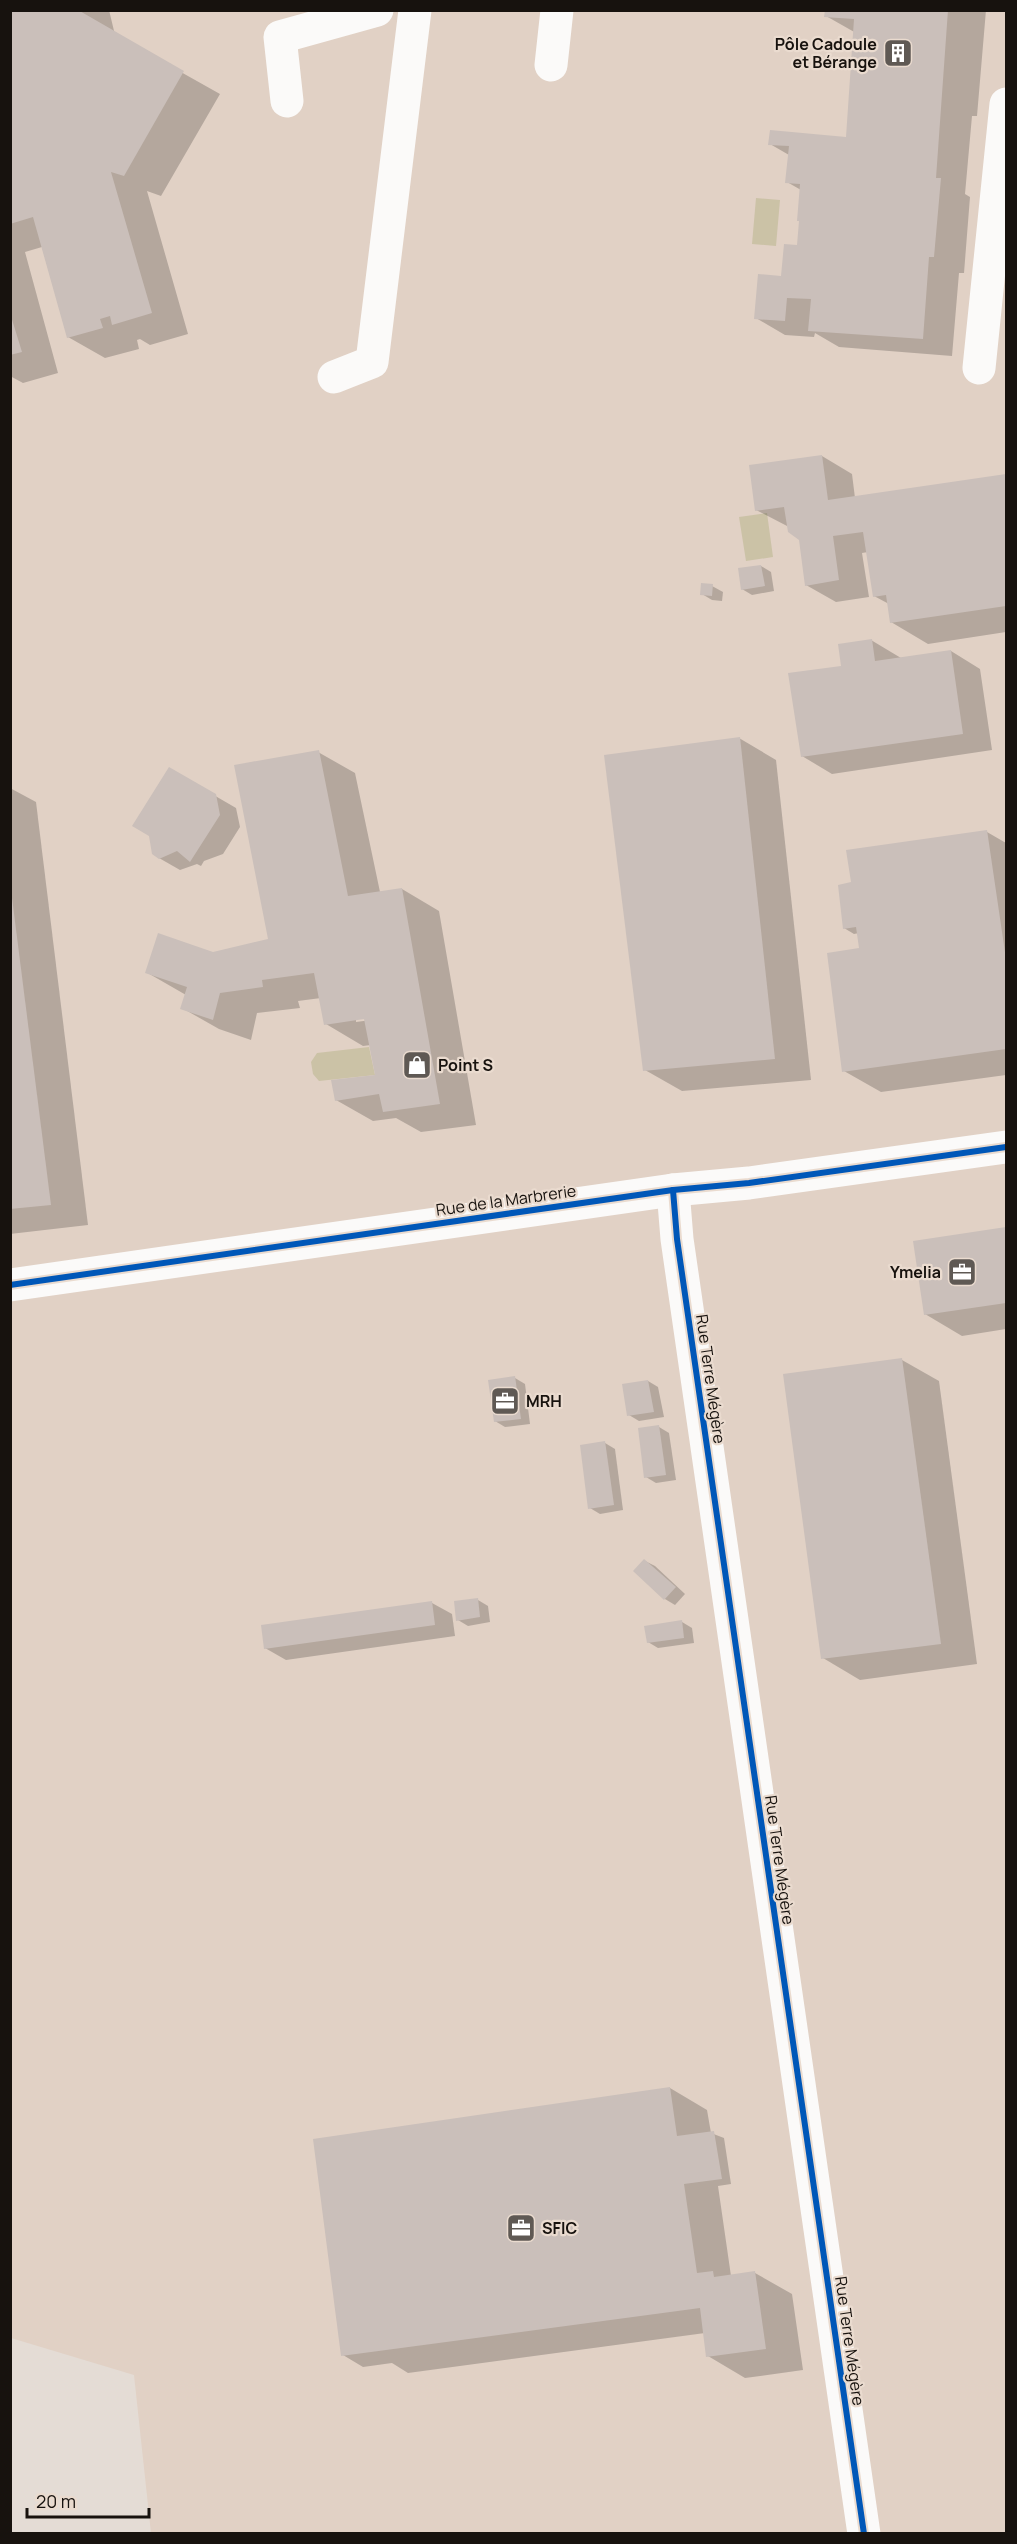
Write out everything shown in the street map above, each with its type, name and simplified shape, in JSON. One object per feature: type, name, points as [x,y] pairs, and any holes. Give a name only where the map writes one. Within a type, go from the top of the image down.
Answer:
[{"type":"street","points":[[286,101],[280,37],[377,10]]},
{"type":"street","points":[[334,377],[372,362],[415,10]]},
{"type":"street","points":[[551,65],[557,10]]},
{"type":"street","points":[[979,368],[1006,104]]},
{"type":"street","name":"Rue de la Marbrerie","points":[[10,1285],[674,1190],[749,1183],[1006,1147]]},
{"type":"street","name":"Rue Terre Mégère","points":[[674,1190],[679,1250],[864,2534]]},
{"type":"shaded area","points":[[10,11],[1006,11],[1006,2533],[151,2533],[134,2375],[11,2338]]},
{"type":"shaded area","points":[[756,198],[780,200],[776,246],[752,244]]},
{"type":"shaded area","points":[[767,513],[773,557],[746,561],[739,517]]},
{"type":"shaded area","points":[[369,1047],[375,1075],[319,1081],[313,1074],[311,1062],[317,1053]]},
{"type":"building","points":[[10,10],[78,10],[184,71],[124,176],[111,172],[152,313],[112,325],[110,316],[100,319],[103,328],[67,338],[33,217],[10,224]]},
{"type":"building","points":[[825,10],[948,10],[936,178],[941,178],[934,257],[929,257],[923,339],[808,331],[811,299],[787,298],[785,321],[754,319],[758,274],[781,276],[784,244],[797,245],[800,184],[785,183],[789,146],[768,145],[770,130],[846,137],[854,19],[824,17]]},
{"type":"building","points":[[10,313],[22,352],[10,355]]},
{"type":"building","points":[[822,455],[828,500],[1006,474],[1006,606],[890,623],[886,595],[873,597],[863,532],[833,536],[839,580],[805,586],[799,540],[788,532],[784,507],[755,511],[749,465]]},
{"type":"building","points":[[761,565],[765,586],[741,590],[738,568]]},
{"type":"building","points":[[701,583],[713,584],[712,596],[700,595]]},
{"type":"building","points":[[872,639],[875,661],[951,650],[963,734],[801,757],[788,673],[841,666],[838,644]]},
{"type":"building","points":[[740,737],[775,1059],[643,1071],[604,755]]},
{"type":"building","points":[[319,750],[348,896],[402,888],[440,1104],[383,1112],[379,1094],[335,1101],[331,1080],[375,1075],[364,1019],[324,1025],[314,973],[262,980],[263,987],[220,993],[213,1020],[180,1009],[187,987],[145,973],[158,933],[213,952],[268,939],[234,765]]},
{"type":"building","points":[[169,767],[216,794],[220,815],[190,862],[177,851],[159,859],[152,854],[149,836],[132,826]]},
{"type":"building","points":[[987,830],[1006,959],[1006,1049],[842,1072],[827,953],[859,948],[856,927],[843,929],[838,885],[851,882],[846,850]]},
{"type":"building","points":[[10,882],[51,1205],[10,1209]]},
{"type":"building","name":"Ymelia","points":[[1006,1227],[1006,1303],[924,1315],[913,1241]]},
{"type":"building","points":[[902,1358],[941,1644],[821,1659],[783,1374]]},
{"type":"building","points":[[515,1376],[521,1419],[494,1422],[488,1380]]},
{"type":"building","points":[[648,1380],[654,1412],[627,1416],[622,1384]]},
{"type":"building","points":[[659,1425],[666,1475],[644,1478],[638,1428]]},
{"type":"building","points":[[605,1441],[614,1505],[588,1509],[580,1445]]},
{"type":"building","points":[[644,1559],[676,1587],[664,1600],[633,1571]]},
{"type":"building","points":[[478,1598],[480,1617],[456,1621],[454,1601]]},
{"type":"building","points":[[432,1601],[435,1625],[264,1649],[261,1625]]},
{"type":"building","points":[[682,1620],[684,1638],[647,1643],[644,1626]]},
{"type":"building","name":"SFIC","points":[[670,2087],[677,2136],[714,2131],[722,2179],[684,2184],[697,2273],[713,2271],[714,2277],[755,2271],[766,2349],[706,2357],[700,2308],[341,2356],[313,2139]]},
{"type":"cycle path","points":[[10,1285],[673,1190],[749,1183],[1006,1147]]},
{"type":"cycle path","points":[[673,1190],[677,1239],[864,2534]]},
{"type":"place","name":"Pôle Cadoule et Bérange","points":[[898,53]]},
{"type":"place","name":"Point S","points":[[417,1065]]},
{"type":"place","name":"Ymelia","points":[[962,1272]]},
{"type":"place","name":"MRH","points":[[505,1401]]},
{"type":"place","name":"SFIC","points":[[521,2228]]}]
